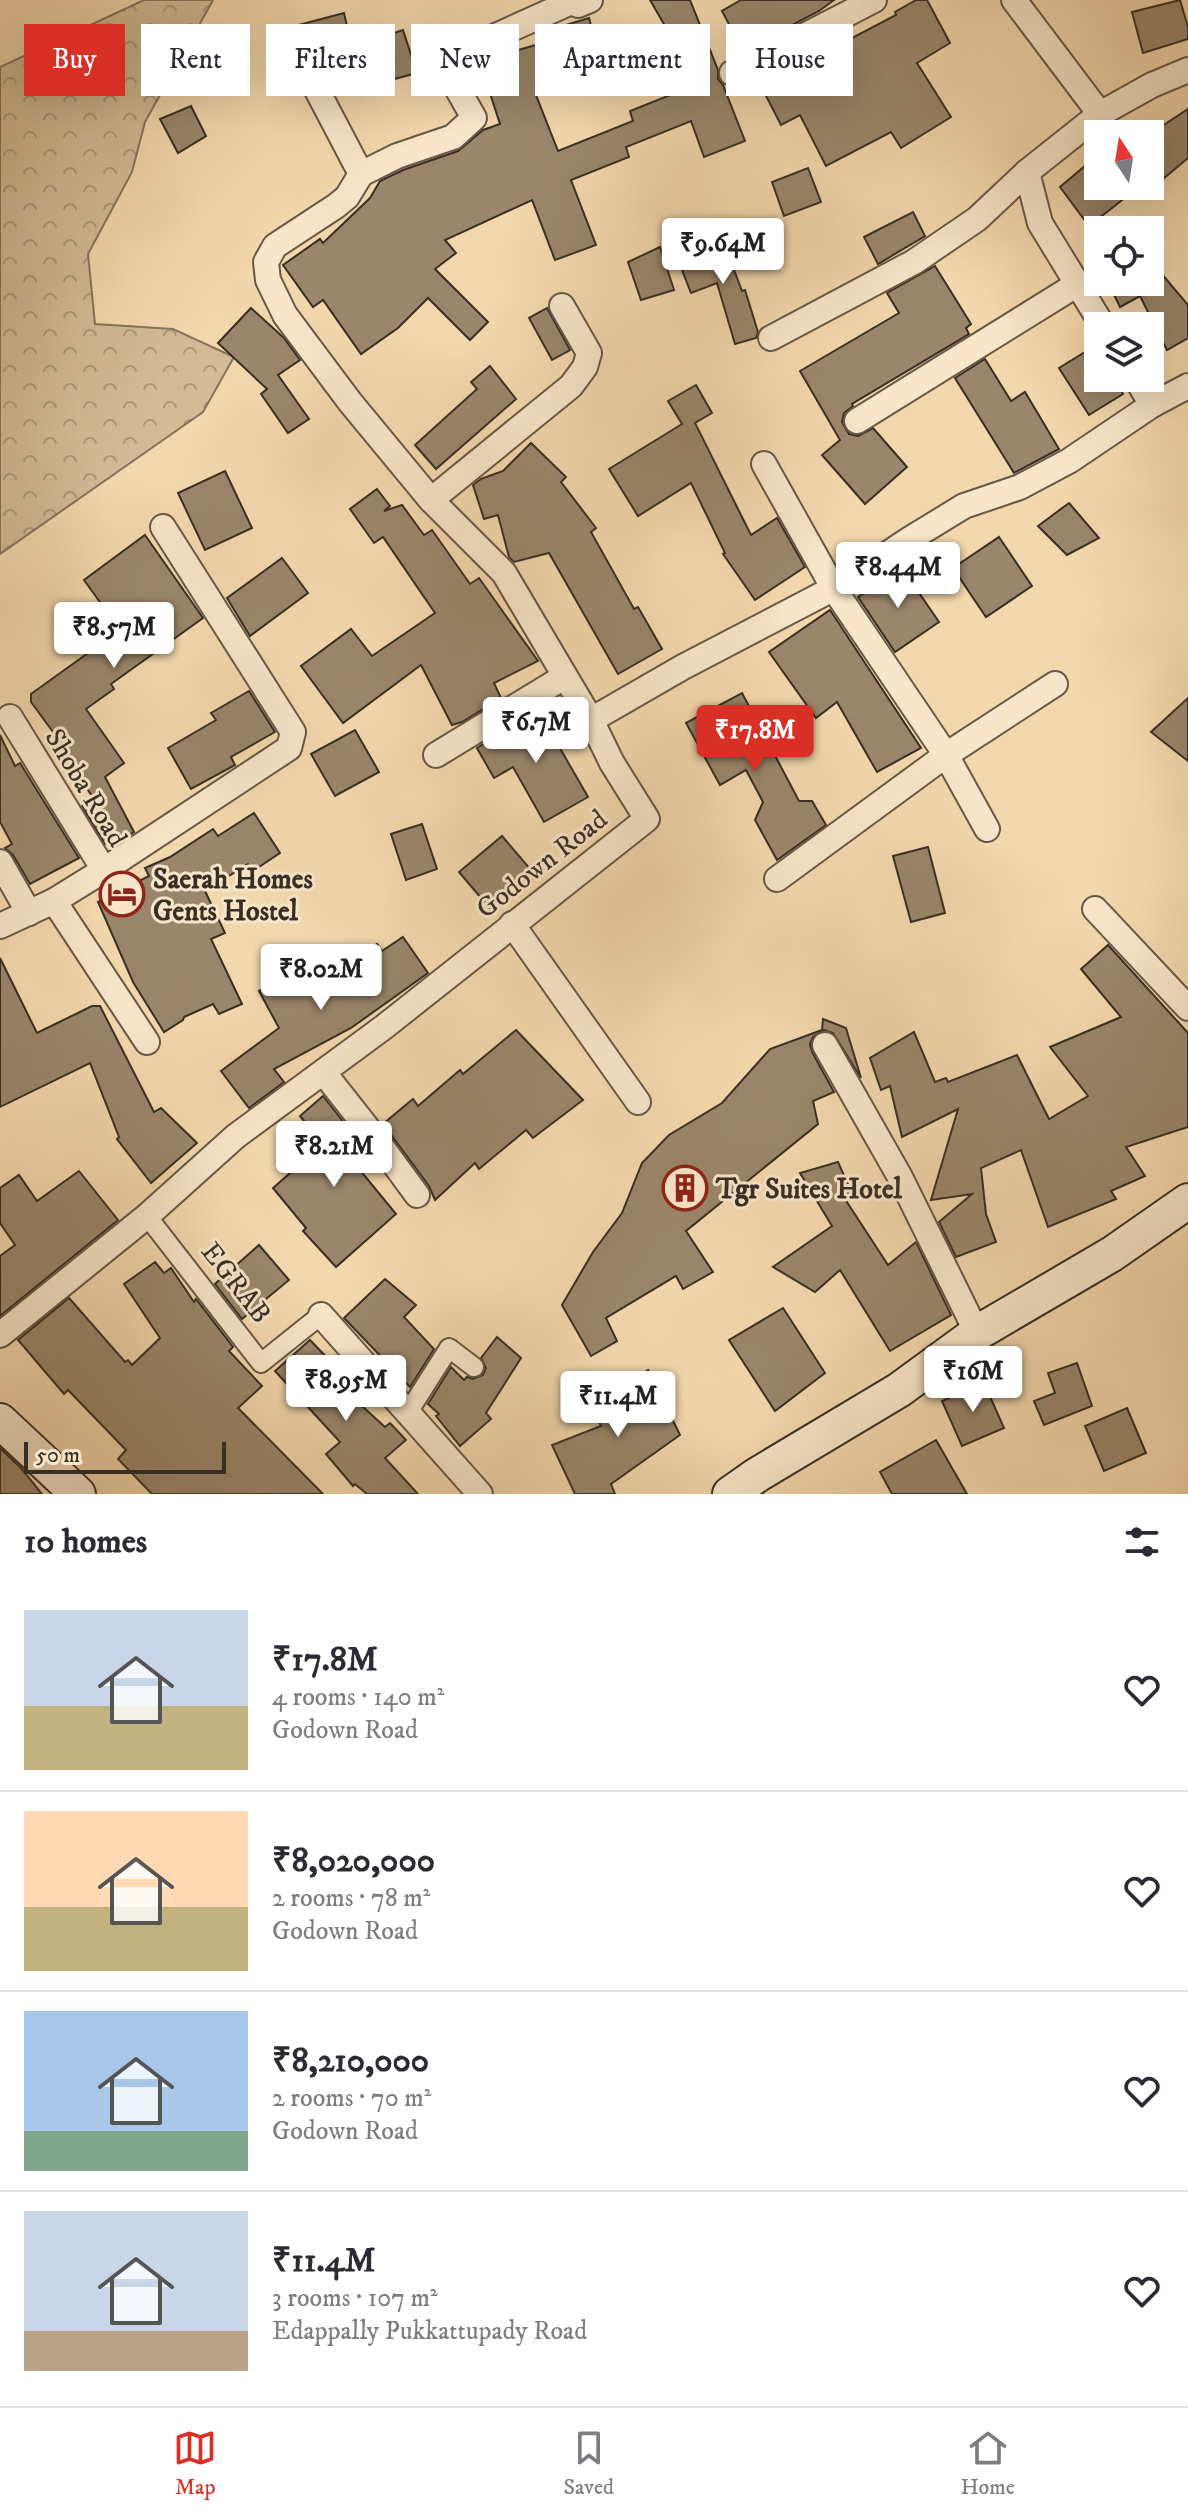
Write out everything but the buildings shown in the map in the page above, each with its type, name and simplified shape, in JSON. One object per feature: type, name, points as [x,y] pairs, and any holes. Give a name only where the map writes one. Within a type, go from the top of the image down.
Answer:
[{"type":"main road","points":[[752,1488],[899,1390],[977,1333],[1112,1254],[1188,1201]]},
{"type":"main road","points":[[0,1421],[78,1494]]},
{"type":"street","points":[[827,24],[874,0]]},
{"type":"street","points":[[1014,0],[1100,114]]},
{"type":"street","points":[[577,1],[467,49],[451,64],[457,88],[474,118],[470,124],[453,137],[397,156],[361,174],[347,197],[275,246],[266,262],[268,280],[285,315],[350,402],[431,500],[504,573],[591,720],[683,667],[834,589],[964,506],[1020,487],[1069,461],[1152,405],[1188,386]]},
{"type":"street","points":[[771,338],[914,262],[977,219],[1027,172],[1100,114],[1152,85],[1188,70]]},
{"type":"street","points":[[320,96],[361,174]]},
{"type":"street","points":[[1027,172],[1040,223],[1094,312]]},
{"type":"street","points":[[857,421],[1076,285]]},
{"type":"street","points":[[431,500],[571,386],[585,367],[589,353],[562,306]]},
{"type":"street","points":[[1144,392],[1152,405]]},
{"type":"street","points":[[764,464],[834,589],[946,755],[987,829]]},
{"type":"street","points":[[104,870],[289,748],[293,732],[163,527]]},
{"type":"street","points":[[436,755],[564,677]]},
{"type":"street","points":[[777,879],[946,755],[1055,684]]},
{"type":"street","name":"Shoba Road","points":[[0,926],[54,901],[104,870],[10,717]]},
{"type":"street","name":"Godown Road","points":[[0,1335],[147,1216],[236,1136],[324,1073],[647,819],[612,763],[591,720]]},
{"type":"street","points":[[0,862],[29,913]]},
{"type":"street","points":[[54,901],[147,1042]]},
{"type":"street","points":[[1095,909],[1188,1008]]},
{"type":"street","points":[[512,924],[638,1102]]},
{"type":"street","points":[[825,1045],[900,1177],[977,1333]]},
{"type":"street","points":[[324,1073],[417,1195]]},
{"type":"street","name":"EGRAB","points":[[147,1216],[261,1363],[321,1315],[480,1494]]},
{"type":"street","points":[[407,1414],[449,1348],[474,1367]]},
{"type":"green space","points":[[144,0],[213,0],[200,24],[141,24],[141,96],[159,96],[145,122],[132,172],[88,254],[95,324],[173,329],[234,357],[203,412],[0,554],[0,67],[24,56],[24,96],[125,96],[125,24],[92,24]]},
{"type":"place","name":"Saerah Homes Gents Hostel","points":[[122,894]]},
{"type":"place","name":"Tgr Suites Hotel","points":[[685,1188]]}]
